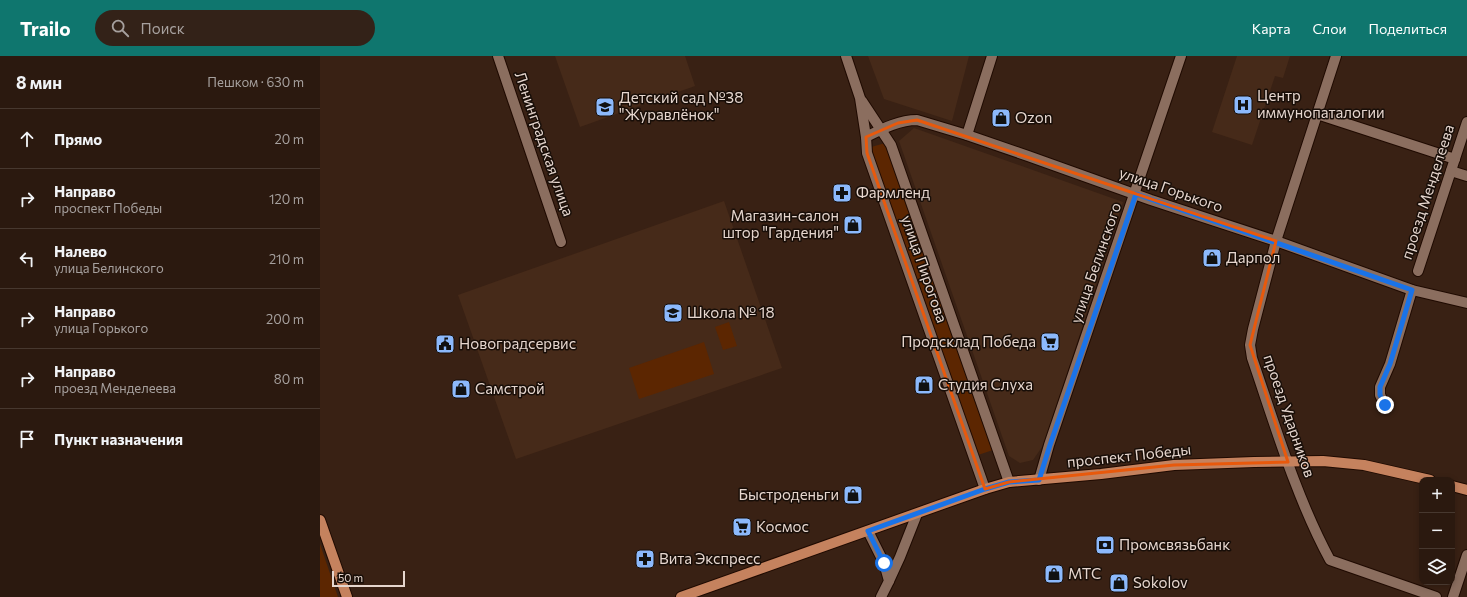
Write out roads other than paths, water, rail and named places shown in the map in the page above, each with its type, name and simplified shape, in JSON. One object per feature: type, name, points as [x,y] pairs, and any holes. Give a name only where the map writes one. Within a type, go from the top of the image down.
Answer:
[{"type":"main road","name":"проспект Победы","points":[[681,597],[985,489],[1009,482],[1101,474],[1174,465],[1238,462],[1323,461],[1364,465],[1419,478]]},
{"type":"main road","points":[[1455,487],[1467,490]]},
{"type":"main road","points":[[320,520],[347,597]]},
{"type":"street","name":"Ленинградская улица","points":[[498,56],[561,242]]},
{"type":"street","name":"улица Пирогова","points":[[846,56],[860,98],[867,153],[985,489]]},
{"type":"street","points":[[967,135],[992,56]]},
{"type":"street","name":"улица Белинского","points":[[1039,480],[1052,437],[1136,194],[1181,56]]},
{"type":"street","name":"проезд Ударников","points":[[1336,56],[1276,241],[1252,329],[1250,345],[1252,358],[1288,462],[1321,543],[1330,560],[1436,597]]},
{"type":"street","name":"улица Пирогова","points":[[860,98],[892,145],[1009,482]]},
{"type":"street","points":[[1317,114],[1455,159]]},
{"type":"street","name":"улица Горького","points":[[866,137],[898,123],[908,120],[917,120],[967,135],[1276,241],[1412,290],[1467,303]]},
{"type":"street","name":"проезд Менделеева","points":[[1418,271],[1455,159],[1463,145],[1467,122]]},
{"type":"street","points":[[1451,171],[1467,176]]},
{"type":"street","points":[[1385,405],[1380,395],[1380,387],[1390,364],[1412,290]]},
{"type":"street","points":[[881,597],[900,557],[917,514]]},
{"type":"street","points":[[868,531],[884,563],[888,581]]},
{"type":"street","points":[[1453,597],[1467,555]]},
{"type":"place","name":"Центр иммунопаталогии","points":[[1243,105]]},
{"type":"place","name":"Детский сад №38 \"Журавлёнок\"","points":[[605,107]]},
{"type":"place","name":"Ozon","points":[[1001,118]]},
{"type":"place","name":"Фармленд","points":[[842,193]]},
{"type":"place","name":"Магазин-салон штор \"Гардения\"","points":[[853,225]]},
{"type":"place","name":"Дарпол","points":[[1212,258]]},
{"type":"place","name":"Школа № 18","points":[[673,313]]},
{"type":"place","name":"Продсклад Победа","points":[[1050,342]]},
{"type":"place","name":"Новоградсервис","points":[[445,344]]},
{"type":"place","name":"Студия Слуха","points":[[924,385]]},
{"type":"place","name":"Самстрой","points":[[461,389]]},
{"type":"place","name":"Быстроденьги","points":[[853,495]]},
{"type":"place","name":"Космос","points":[[742,527]]},
{"type":"place","name":"Промсвязьбанк","points":[[1105,545]]},
{"type":"place","name":"Вита Экспресс","points":[[645,559]]},
{"type":"place","name":"МТС","points":[[1054,574]]},
{"type":"place","name":"Sokolov","points":[[1119,583]]}]
